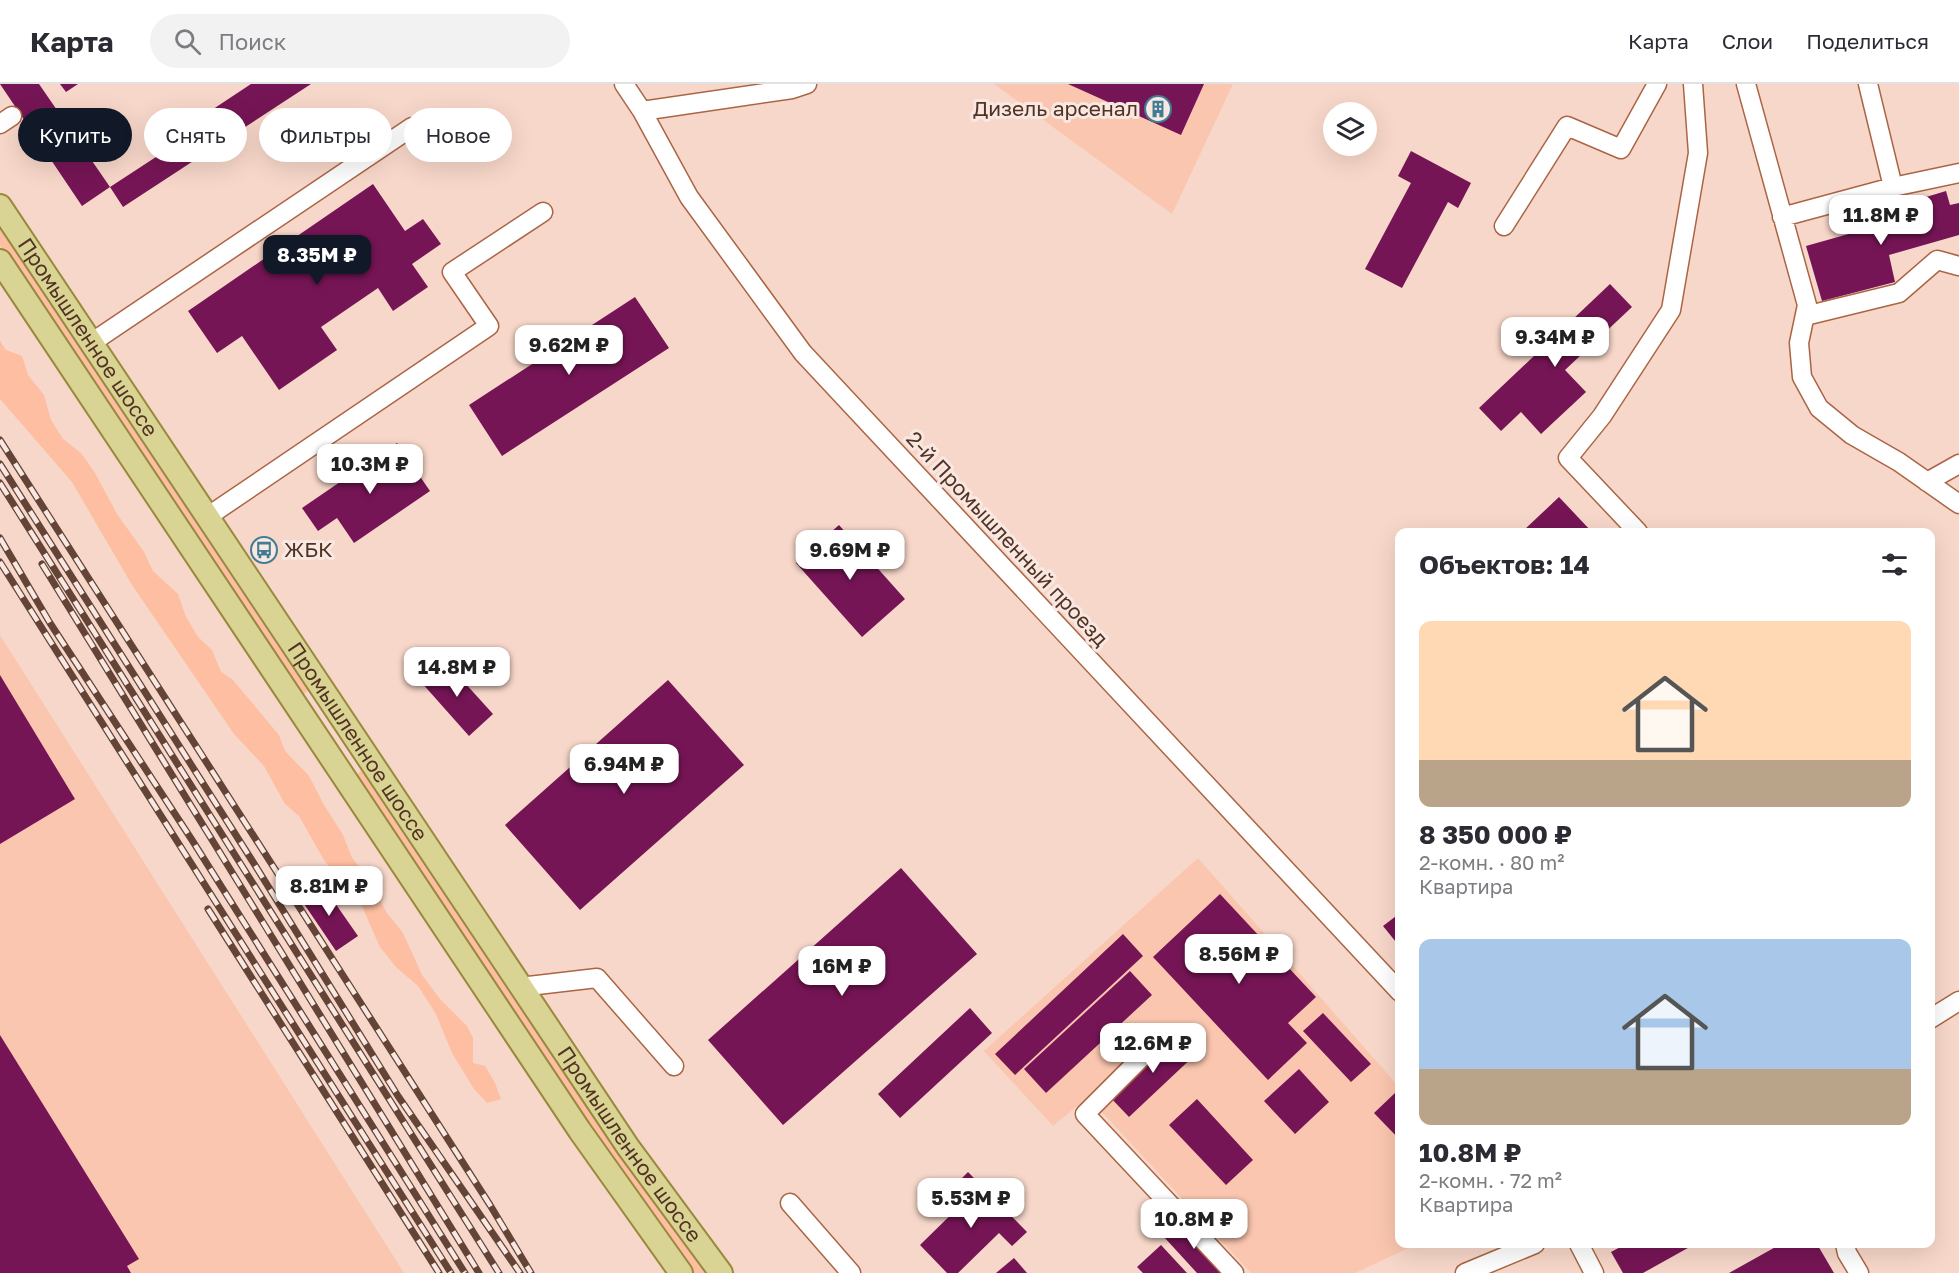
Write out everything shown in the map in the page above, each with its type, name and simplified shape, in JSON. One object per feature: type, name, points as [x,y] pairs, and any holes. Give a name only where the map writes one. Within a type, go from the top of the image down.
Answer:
[{"type":"main road","name":"Промышленное шоссе","points":[[0,206],[628,1147],[721,1273]]},
{"type":"main road","name":"Промышленное шоссе","points":[[0,261],[580,1131],[681,1273]]},
{"type":"main road","points":[[312,731],[338,714]]},
{"type":"lane","name":"2-й Промышленный проезд","points":[[624,84],[642,111],[689,197],[803,353],[1395,987]]},
{"type":"lane","points":[[1504,226],[1567,126],[1621,149],[1657,84]]},
{"type":"lane","points":[[1634,528],[1568,458],[1602,416],[1671,310],[1698,153],[1693,84]]},
{"type":"lane","points":[[1746,84],[1806,305],[1799,343],[1802,377],[1819,408],[1852,435],[1959,504]]},
{"type":"lane","points":[[1868,84],[1893,187]]},
{"type":"lane","points":[[642,111],[796,86]]},
{"type":"lane","points":[[91,343],[404,132]]},
{"type":"lane","points":[[1782,217],[1893,187],[1959,173]]},
{"type":"lane","points":[[207,517],[489,326],[452,272],[543,212]]},
{"type":"lane","points":[[1805,316],[1899,293],[1937,260],[1959,266]]},
{"type":"lane","points":[[1927,482],[1959,464]]},
{"type":"lane","points":[[520,987],[597,978],[674,1066]]},
{"type":"lane","points":[[1935,1016],[1959,1001]]},
{"type":"lane","points":[[1160,1038],[1085,1114],[1233,1273]]},
{"type":"lane","points":[[790,1203],[851,1273]]},
{"type":"lane","points":[[1465,1273],[1525,1248]]},
{"type":"lane","points":[[1581,1248],[1594,1273]]},
{"type":"lane","points":[[1846,1248],[1859,1273]]},
{"type":"shaded area","name":"Дизель арсенал","points":[[994,84],[1233,84],[1172,214]]},
{"type":"shaded area","points":[[0,223],[311,689],[300,696],[0,246]]},
{"type":"shaded area","points":[[0,341],[6,350],[22,356],[28,375],[44,395],[51,420],[63,439],[81,453],[95,473],[117,514],[144,552],[153,571],[178,594],[186,617],[198,637],[212,650],[221,672],[232,679],[279,735],[285,751],[309,776],[343,835],[352,858],[364,872],[387,913],[403,933],[422,975],[440,999],[467,1026],[473,1038],[473,1063],[485,1066],[501,1099],[487,1103],[474,1089],[452,1053],[436,1014],[418,986],[396,967],[380,947],[360,902],[347,891],[324,860],[299,816],[285,804],[264,766],[234,734],[132,585],[72,482],[0,399]]},
{"type":"shaded area","points":[[0,635],[404,1273],[0,1273]]},
{"type":"shaded area","points":[[364,769],[611,1141],[707,1273],[692,1273],[602,1148],[353,777]]},
{"type":"shaded area","points":[[1198,858],[1395,1082],[1395,1248],[1408,1248],[1355,1273],[1251,1273],[1088,1097],[1053,1126],[984,1051]]},
{"type":"building","points":[[0,84],[39,84],[56,108],[18,108],[18,111]]},
{"type":"building","points":[[60,84],[78,84],[66,92]]},
{"type":"building","points":[[251,84],[311,84],[274,108],[259,108],[259,118],[247,126],[247,108],[215,108]]},
{"type":"building","name":"Дизель арсенал","points":[[1068,84],[1204,84],[1181,135]]},
{"type":"building","points":[[1411,151],[1471,183],[1458,208],[1448,202],[1402,288],[1365,269],[1411,183],[1398,176]]},
{"type":"building","points":[[52,162],[93,162],[110,187],[82,206]]},
{"type":"building","points":[[148,162],[192,162],[123,207],[110,187]]},
{"type":"building","points":[[373,184],[405,231],[423,219],[441,244],[412,264],[428,287],[393,311],[378,288],[321,327],[337,350],[279,390],[242,336],[217,353],[188,311]]},
{"type":"building","points":[[1946,191],[1950,205],[1959,203],[1959,235],[1889,255],[1895,282],[1822,301],[1806,246],[1877,226],[1873,213]]},
{"type":"building","points":[[1610,284],[1632,307],[1565,370],[1586,392],[1541,434],[1521,412],[1501,431],[1479,408]]},
{"type":"building","points":[[635,297],[669,348],[502,456],[469,405]]},
{"type":"building","points":[[397,443],[430,491],[354,543],[337,518],[318,531],[302,508]]},
{"type":"building","points":[[1559,497],[1588,528],[1526,528]]},
{"type":"building","points":[[839,525],[905,599],[862,637],[796,563]]},
{"type":"building","points":[[445,661],[493,714],[469,736],[421,682]]},
{"type":"building","points":[[0,675],[75,799],[0,844]]},
{"type":"building","points":[[668,680],[744,765],[580,910],[505,825]]},
{"type":"building","points":[[901,868],[977,954],[783,1125],[708,1040]]},
{"type":"building","points":[[321,883],[358,936],[336,951],[300,898]]},
{"type":"building","points":[[1220,894],[1316,997],[1288,1023],[1307,1043],[1268,1080],[1153,957]]},
{"type":"building","points":[[1395,917],[1395,941],[1383,926]]},
{"type":"building","points":[[1123,934],[1143,956],[1015,1075],[995,1054]]},
{"type":"building","points":[[1130,971],[1152,995],[1046,1093],[1024,1069]]},
{"type":"building","points":[[970,1008],[992,1033],[900,1118],[878,1094]]},
{"type":"building","points":[[1323,1013],[1371,1064],[1351,1082],[1303,1031]]},
{"type":"building","points":[[1177,1031],[1197,1053],[1129,1117],[1108,1095]]},
{"type":"building","points":[[0,1035],[139,1259],[127,1266],[131,1273],[0,1273]]},
{"type":"building","points":[[1299,1069],[1329,1102],[1295,1134],[1264,1101]]},
{"type":"building","points":[[1395,1093],[1395,1135],[1374,1113]]},
{"type":"building","points":[[1197,1099],[1253,1160],[1226,1185],[1169,1125]]},
{"type":"building","points":[[968,1172],[1027,1232],[1012,1246],[999,1233],[958,1273],[947,1273],[920,1245],[971,1195],[958,1182]]},
{"type":"building","points":[[1184,1218],[1230,1273],[1197,1273],[1164,1237]]},
{"type":"building","points":[[1161,1245],[1187,1273],[1143,1273],[1137,1267]]},
{"type":"building","points":[[1618,1248],[1688,1248],[1643,1273],[1623,1273],[1611,1252]]},
{"type":"building","points":[[1774,1248],[1819,1248],[1834,1273],[1729,1273]]},
{"type":"building","points":[[1014,1258],[1027,1273],[996,1273]]},
{"type":"railway","points":[[0,440],[490,1205],[531,1273]]},
{"type":"railway","points":[[0,464],[253,862],[398,1096],[520,1273]]},
{"type":"railway","points":[[0,483],[499,1273]]},
{"type":"railway","points":[[0,538],[50,623],[192,840],[465,1273]]},
{"type":"railway","points":[[0,562],[451,1273]]},
{"type":"railway","points":[[42,564],[479,1273]]},
{"type":"railway","points":[[208,909],[439,1273]]},
{"type":"place","name":"Дизель арсенал","points":[[1158,109]]},
{"type":"place","name":"ЖБК","points":[[264,550]]}]
